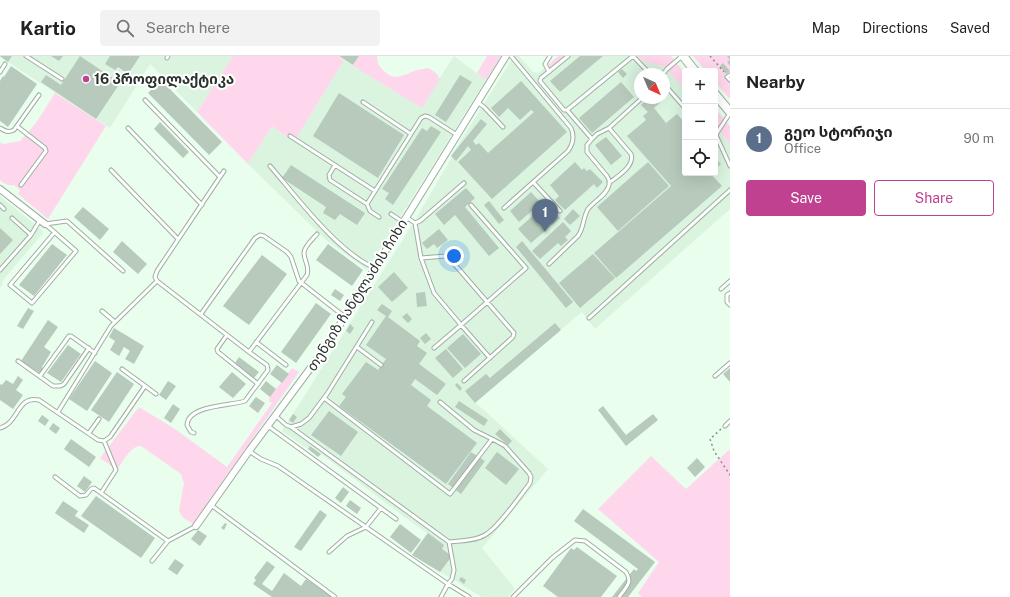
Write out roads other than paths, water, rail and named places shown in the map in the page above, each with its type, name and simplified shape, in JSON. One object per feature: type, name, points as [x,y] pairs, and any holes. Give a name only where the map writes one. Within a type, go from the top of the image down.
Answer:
[{"type":"street","name":"თენგიზ ჩანტლაძის ჩიხი","points":[[196,526],[249,451],[316,362],[506,56]]},
{"type":"street","points":[[682,56],[692,68]]},
{"type":"street","points":[[718,98],[730,112]]},
{"type":"street","points":[[0,189],[43,222]]},
{"type":"lane","points":[[26,56],[62,79]]},
{"type":"lane","points":[[504,208],[568,151],[573,139],[573,132],[571,128],[511,56]]},
{"type":"lane","points":[[549,72],[545,64],[550,56]]},
{"type":"lane","points":[[568,56],[540,80],[562,108],[567,110],[592,139]]},
{"type":"lane","points":[[567,110],[633,56],[644,68]]},
{"type":"lane","points":[[669,68],[682,56]]},
{"type":"lane","points":[[0,72],[5,64]]},
{"type":"lane","points":[[670,91],[682,105]]},
{"type":"lane","points":[[0,128],[10,132],[18,127],[39,95]]},
{"type":"lane","points":[[145,100],[220,177]]},
{"type":"lane","points":[[363,102],[411,134]]},
{"type":"lane","points":[[477,102],[484,107],[503,127]]},
{"type":"lane","points":[[549,264],[578,236],[581,232],[588,209],[607,191],[609,183],[608,176],[587,152],[587,145],[597,134],[609,128],[635,104]]},
{"type":"lane","points":[[718,131],[730,112]]},
{"type":"lane","points":[[367,204],[422,118],[429,116],[457,135]]},
{"type":"lane","points":[[18,127],[46,148],[46,151],[21,185]]},
{"type":"lane","points":[[128,128],[202,205]]},
{"type":"lane","points":[[609,128],[631,154],[633,159],[631,164],[609,183]]},
{"type":"lane","points":[[290,136],[376,191]]},
{"type":"lane","points":[[717,140],[730,166]]},
{"type":"lane","points":[[335,165],[329,175],[330,180],[367,204],[370,211],[379,217]]},
{"type":"lane","points":[[270,166],[317,222],[360,260],[375,268]]},
{"type":"lane","points":[[111,170],[178,239]]},
{"type":"lane","points":[[194,433],[187,425],[189,418],[193,414],[203,409],[245,401],[268,370],[268,367],[157,281],[155,277],[157,271],[224,171]]},
{"type":"lane","points":[[533,182],[560,211]]},
{"type":"lane","points":[[391,214],[415,223],[420,221],[464,183]]},
{"type":"lane","points":[[589,318],[730,190]]},
{"type":"lane","points":[[0,205],[4,209]]},
{"type":"lane","points":[[434,348],[526,268],[471,205]]},
{"type":"lane","points":[[12,218],[31,235]]},
{"type":"lane","points":[[0,270],[43,222],[67,221],[123,271]]},
{"type":"lane","points":[[43,222],[76,251],[32,303],[10,285],[54,233]]},
{"type":"lane","points":[[415,223],[421,258],[434,293],[490,358]]},
{"type":"lane","points":[[249,352],[308,271],[304,253],[305,248],[317,234]]},
{"type":"lane","points":[[201,314],[255,238],[260,235],[264,236],[287,252],[291,257],[300,282],[345,317]]},
{"type":"lane","points":[[421,258],[446,256],[450,259],[514,333],[513,337],[464,381]]},
{"type":"lane","points":[[58,412],[109,329],[157,281]]},
{"type":"lane","points":[[721,288],[730,281]]},
{"type":"lane","points":[[730,293],[727,295],[727,302],[730,305]]},
{"type":"lane","points":[[102,311],[115,322]]},
{"type":"lane","points":[[291,427],[301,424],[309,418],[324,398],[372,322]]},
{"type":"lane","points":[[227,335],[217,349],[218,352],[258,384]]},
{"type":"lane","points":[[40,376],[69,336],[95,353]]},
{"type":"lane","points":[[256,342],[286,365]]},
{"type":"lane","points":[[356,347],[381,365]]},
{"type":"lane","points":[[18,361],[53,386],[62,386],[89,348]]},
{"type":"lane","points":[[715,376],[730,363]]},
{"type":"lane","points":[[122,369],[156,394]]},
{"type":"lane","points":[[0,428],[7,425],[23,404],[30,399],[39,400],[98,440],[104,441],[110,437],[145,386]]},
{"type":"lane","points":[[324,398],[450,494],[492,439]]},
{"type":"lane","points":[[440,402],[474,430],[505,446],[531,477],[530,483],[497,524],[485,535],[477,538],[449,542]]},
{"type":"lane","points":[[276,416],[286,425],[291,427],[449,542],[454,570],[452,579],[441,597]]},
{"type":"lane","points":[[89,433],[98,419]]},
{"type":"lane","points":[[725,426],[730,421]]},
{"type":"lane","points":[[268,426],[396,519]]},
{"type":"lane","points":[[100,493],[116,470],[104,441]]},
{"type":"lane","points":[[249,451],[261,459],[278,466],[469,597]]},
{"type":"lane","points":[[55,477],[80,496],[86,495],[91,489],[94,488],[168,541]]},
{"type":"lane","points":[[211,505],[335,597]]},
{"type":"lane","points":[[329,552],[347,536],[366,527],[382,508]]},
{"type":"lane","points":[[152,561],[168,541],[196,526]]},
{"type":"lane","points":[[513,597],[552,558],[575,540],[585,541],[626,572],[630,578],[629,583],[619,597]]},
{"type":"place","name":"16 პროფილაქტიკა","points":[[86,79]]},
{"type":"place","name":"გეო სტორიჯი","points":[[545,232]]}]
